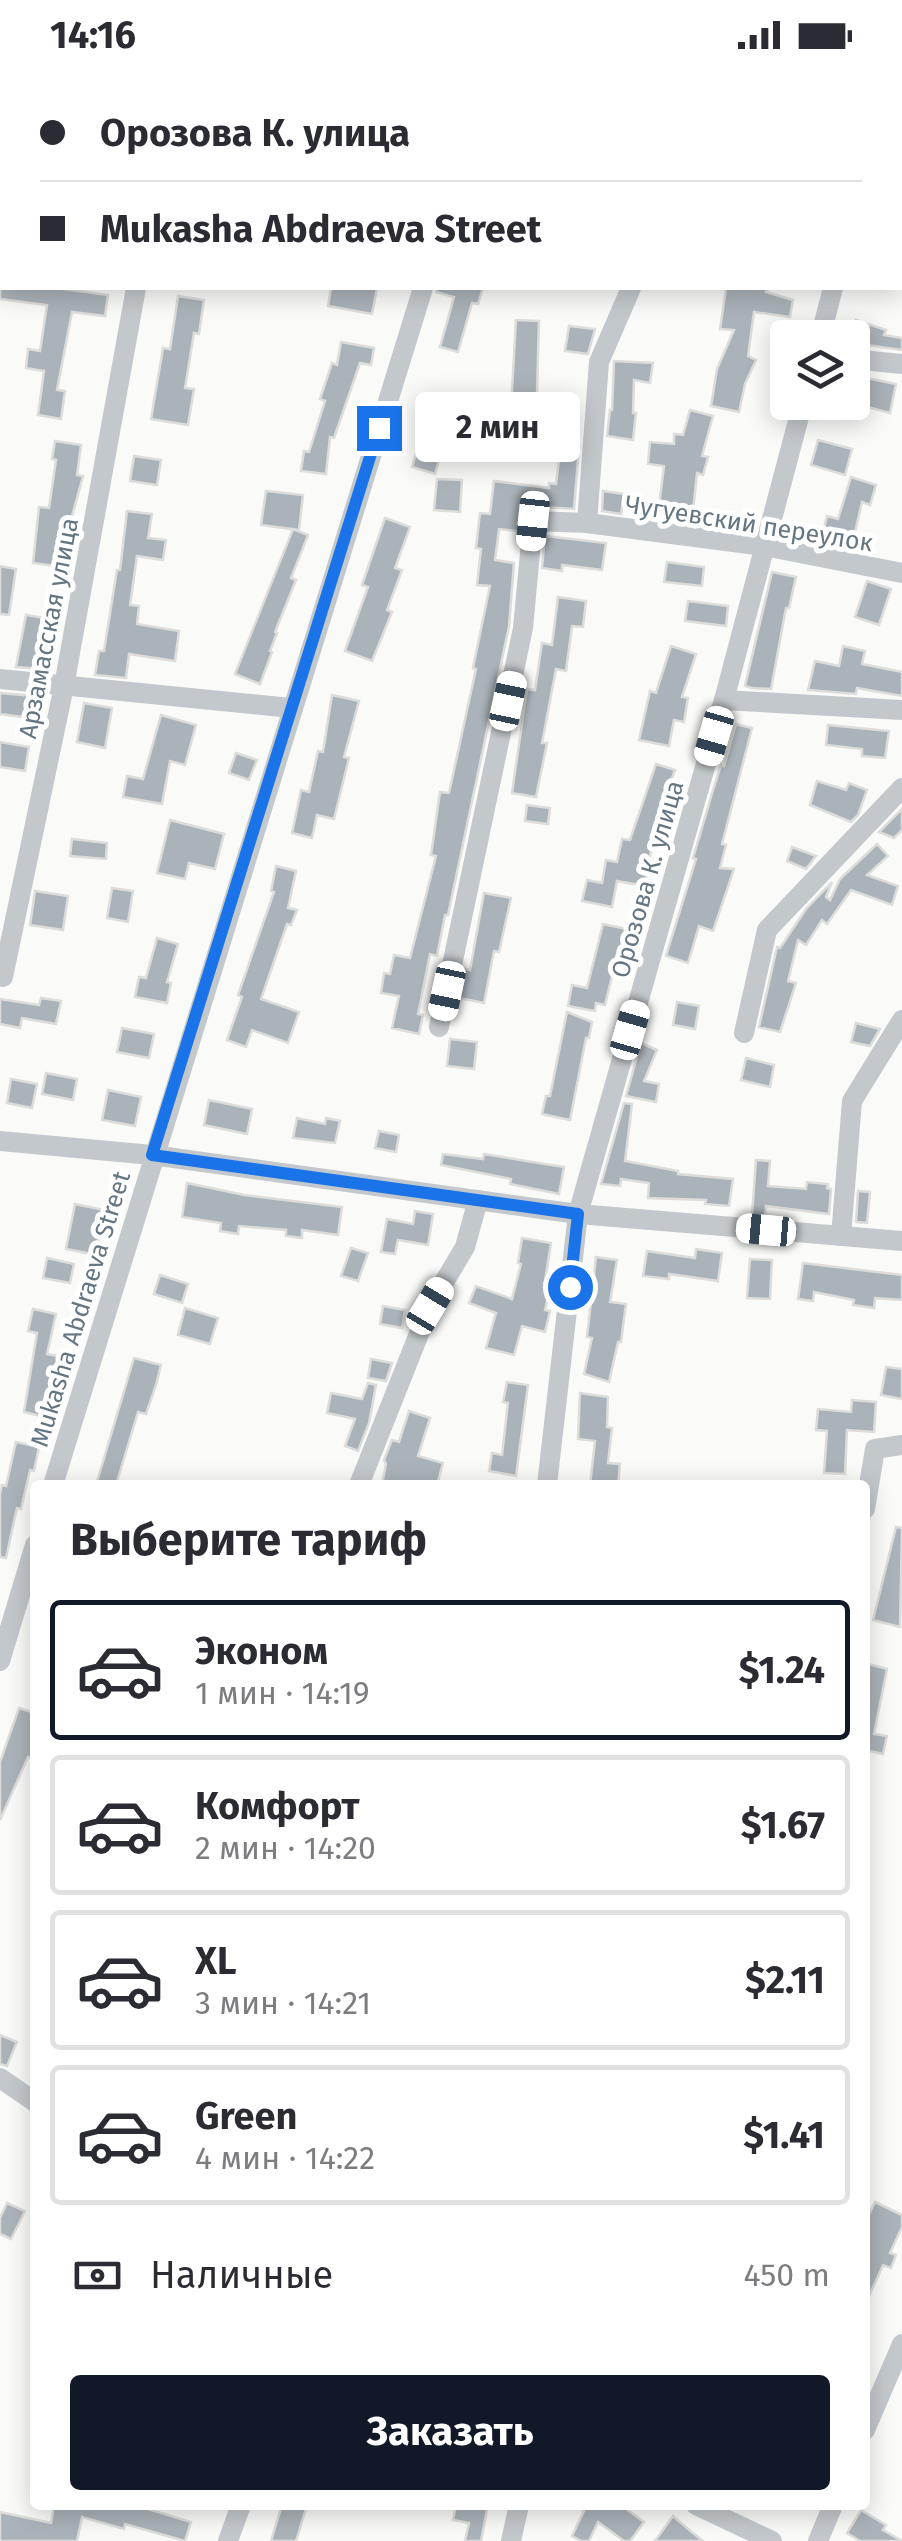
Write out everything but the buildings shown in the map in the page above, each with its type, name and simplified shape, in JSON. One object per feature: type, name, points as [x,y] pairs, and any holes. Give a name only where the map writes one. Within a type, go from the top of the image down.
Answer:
[{"type":"street","name":"Арзамасская улица","points":[[3,978],[64,686],[136,290]]},
{"type":"street","name":"Mukasha Abdraeva Street","points":[[54,1480],[422,290]]},
{"type":"street","name":"Чугуевский переулок","points":[[587,523],[599,362],[629,290]]},
{"type":"street","points":[[825,320],[832,290]]},
{"type":"street","points":[[870,361],[902,364]]},
{"type":"street","name":"Орозова К. улица","points":[[548,1480],[578,1214],[724,700],[798,420]]},
{"type":"street","name":"Чугуевский переулок","points":[[439,1027],[523,628],[533,521],[587,523],[764,546],[902,573]]},
{"type":"street","points":[[0,679],[291,708]]},
{"type":"street","points":[[724,700],[902,710]]},
{"type":"street","points":[[744,1033],[767,930],[902,788]]},
{"type":"street","points":[[841,1236],[852,1102],[902,1020]]},
{"type":"street","points":[[0,1140],[152,1155],[578,1214],[902,1241]]},
{"type":"street","points":[[361,1480],[430,1306],[465,1247],[478,1200]]},
{"type":"street","points":[[870,1480],[875,1449],[902,1445]]},
{"type":"street","points":[[0,1661],[30,1562]]},
{"type":"street","points":[[0,2078],[30,2099]]},
{"type":"street","points":[[870,2418],[902,2344]]},
{"type":"street","points":[[228,2541],[239,2510]]},
{"type":"street","points":[[510,2541],[518,2510]]},
{"type":"street","points":[[707,2510],[772,2541]]},
{"type":"street","points":[[818,2541],[831,2510]]},
{"type":"route","points":[[379,428],[152,1155],[578,1214],[570,1287]]}]
